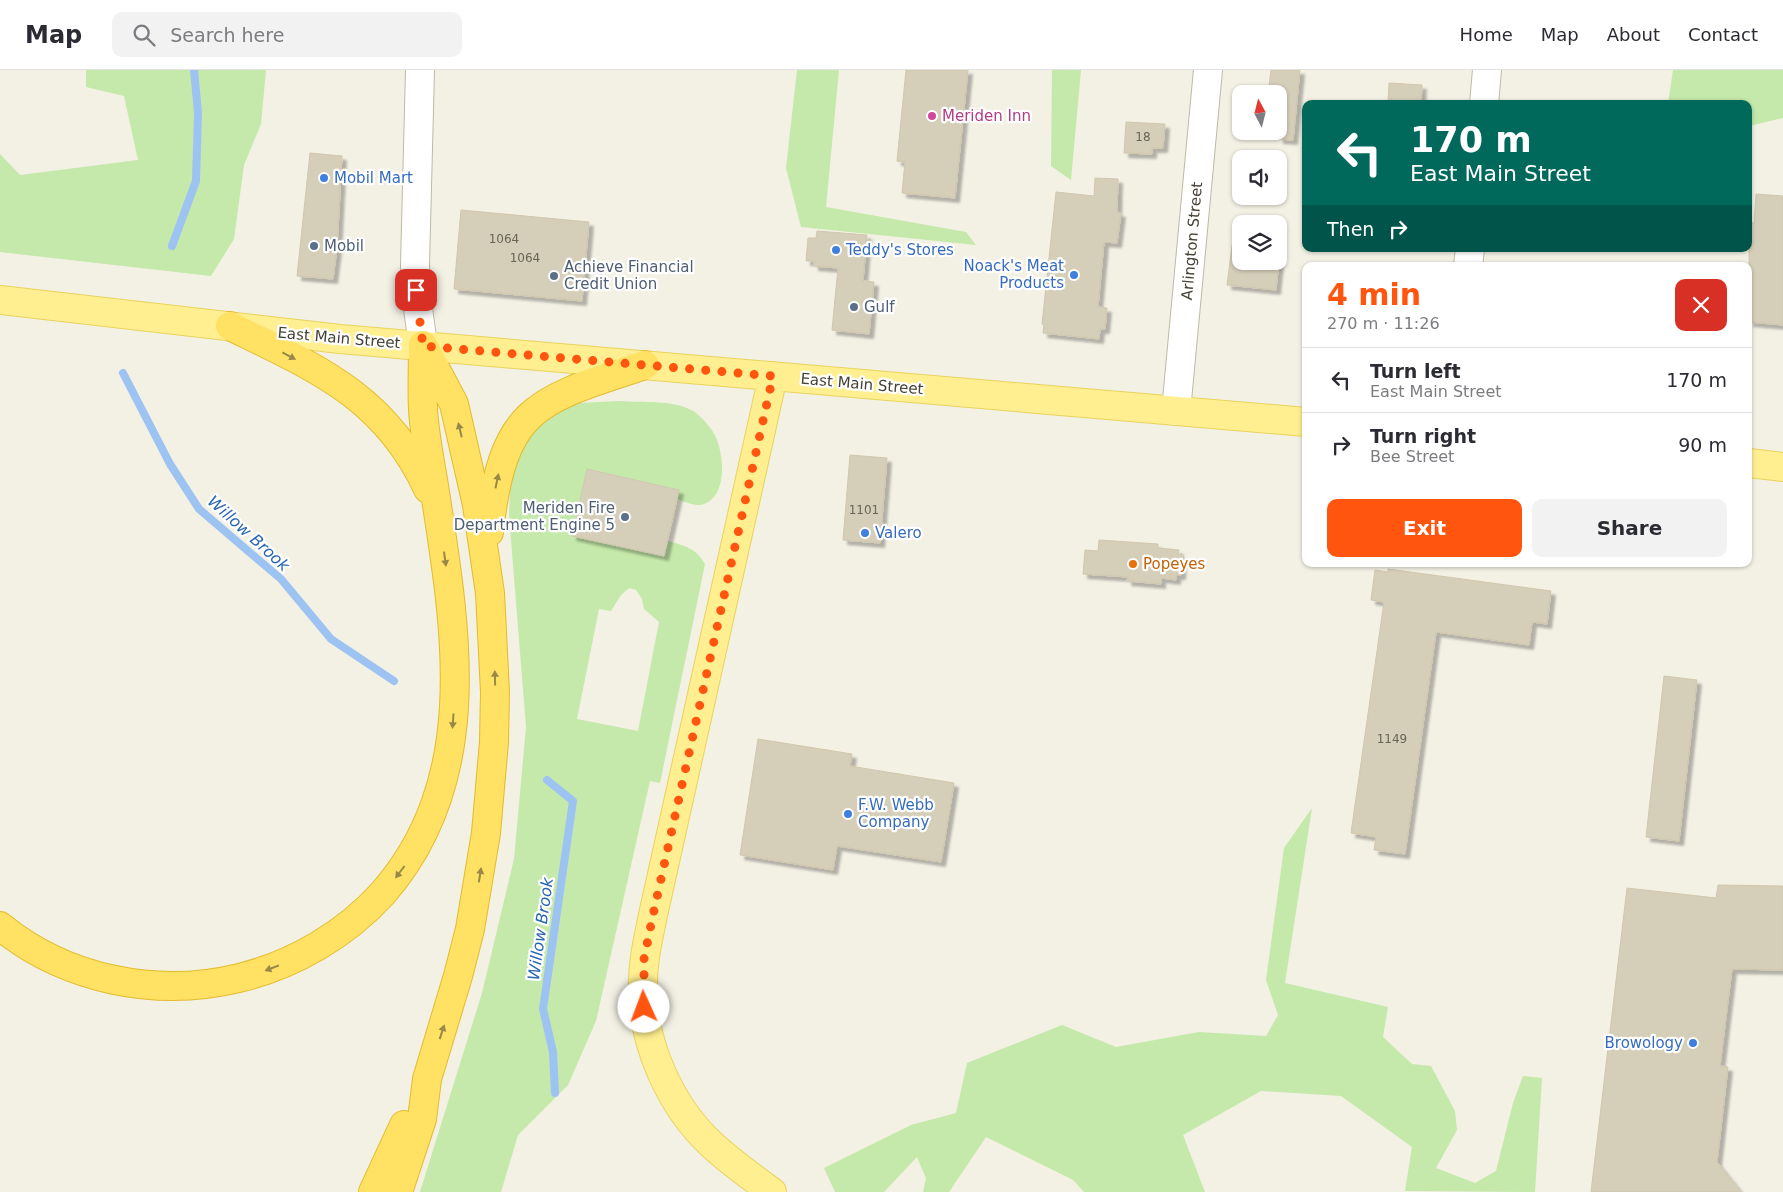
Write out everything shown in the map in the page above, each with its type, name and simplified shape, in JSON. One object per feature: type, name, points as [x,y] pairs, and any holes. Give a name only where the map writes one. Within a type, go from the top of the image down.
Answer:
[{"type":"highway","points":[[230,326],[320,372],[373,410],[409,453],[438,510]]},
{"type":"highway","points":[[0,926],[41,954],[87,973],[130,983],[183,986],[229,980],[271,968],[315,948],[363,913],[392,882],[418,845],[435,809],[448,764],[454,710],[454,644],[448,578],[423,411],[423,346]]},
{"type":"highway","points":[[398,1192],[422,1118],[427,1079],[458,976],[479,882],[492,771],[495,692],[493,627],[487,564],[477,505],[454,404],[423,346]]},
{"type":"highway","points":[[487,564],[490,524],[500,469],[509,442],[521,423],[536,409],[555,398],[645,365]]},
{"type":"highway","points":[[373,1192],[415,1098],[427,1079]]},
{"type":"main road","name":"East Main Street","points":[[0,300],[423,346],[1302,422]]},
{"type":"main road","points":[[772,1192],[715,1148],[687,1117],[656,1057],[646,1024],[642,990],[644,959],[653,915],[773,376]]},
{"type":"main road","points":[[1752,463],[1783,467]]},
{"type":"street","points":[[420,70],[415,265],[416,294],[423,346]]},
{"type":"street","name":"Arlington Street","points":[[1176,411],[1208,70]]},
{"type":"street","points":[[1484,100],[1487,70]]},
{"type":"green space","points":[[86,70],[266,70],[261,124],[244,165],[234,239],[211,276],[0,252],[0,154],[20,175],[138,160],[124,96],[86,87]]},
{"type":"green space","points":[[797,70],[839,70],[826,207],[966,232],[976,245],[801,227],[786,168]]},
{"type":"green space","points":[[1052,70],[1081,70],[1071,180],[1051,166]]},
{"type":"green space","points":[[1673,70],[1783,70],[1783,118],[1752,125],[1752,100],[1669,100]]},
{"type":"green space","points":[[619,401],[668,403],[695,412],[710,427],[717,440],[722,460],[721,482],[718,491],[712,499],[701,505],[690,504],[677,499],[679,490],[587,469],[572,535],[664,556],[668,541],[694,551],[705,564],[660,783],[650,781],[596,1021],[568,1085],[518,1135],[501,1192],[420,1192],[482,993],[514,859],[526,727],[509,515],[511,469],[523,438],[548,416],[580,403]],"holes":[[[629,588],[636,590],[642,599],[644,609],[659,622],[638,731],[577,719],[599,609],[611,611],[621,595]]]},
{"type":"green space","points":[[1312,808],[1285,983],[1388,1007],[1383,1037],[1412,1064],[1431,1066],[1455,1111],[1457,1130],[1436,1168],[1475,1183],[1496,1171],[1513,1103],[1523,1076],[1542,1078],[1535,1192],[1405,1191],[1412,1147],[1341,1096],[1261,1091],[1183,1135],[1205,1192],[1084,1192],[1073,1180],[986,1137],[949,1192],[923,1192],[926,1178],[917,1157],[884,1192],[835,1192],[824,1168],[911,1125],[956,1113],[967,1063],[1062,1025],[1116,1047],[1199,1032],[1266,1036],[1278,1015],[1266,980],[1284,848]]},
{"type":"building","name":"Meriden Inn","points":[[906,70],[968,70],[955,198],[902,193],[905,162],[897,161]]},
{"type":"building","points":[[1271,70],[1300,70],[1293,140],[1288,140],[1288,85],[1269,85]]},
{"type":"building","points":[[1389,83],[1422,85],[1421,100],[1388,100]]},
{"type":"building","points":[[1126,122],[1165,124],[1163,148],[1152,148],[1152,154],[1124,153]]},
{"type":"building","points":[[310,153],[342,156],[337,248],[333,279],[297,276]]},
{"type":"building","name":"Noack's Meat Products","points":[[1095,178],[1118,179],[1117,212],[1121,213],[1117,243],[1104,242],[1098,307],[1107,308],[1105,329],[1100,329],[1099,339],[1043,333],[1044,325],[1042,324],[1056,192],[1094,196]]},
{"type":"building","points":[[1756,194],[1783,196],[1783,325],[1752,322],[1752,262],[1749,262],[1749,252],[1752,252],[1752,223],[1754,223]]},
{"type":"building","points":[[461,210],[589,222],[582,301],[454,289]]},
{"type":"building","points":[[817,231],[867,235],[863,281],[874,282],[869,334],[832,330],[838,268],[814,266],[814,261],[806,261],[808,238],[816,238]]},
{"type":"building","points":[[1232,247],[1232,270],[1278,270],[1276,290],[1227,285]]},
{"type":"building","points":[[850,455],[887,458],[880,543],[843,540]]},
{"type":"building","name":"Meriden Fire Department Engine 5","points":[[587,469],[679,490],[664,556],[572,536]]},
{"type":"building","name":"Popeyes","points":[[1099,540],[1158,544],[1158,548],[1179,550],[1178,554],[1182,555],[1181,575],[1176,575],[1176,580],[1161,578],[1161,584],[1127,581],[1128,577],[1083,574],[1085,550],[1098,551]]},
{"type":"building","points":[[1388,569],[1551,591],[1547,624],[1532,622],[1529,645],[1436,632],[1405,854],[1374,850],[1376,837],[1351,833],[1384,602],[1371,600],[1375,570],[1388,572]]},
{"type":"building","points":[[1664,676],[1697,680],[1679,841],[1646,837]]},
{"type":"building","name":"F.W. Webb Company","points":[[758,739],[852,754],[850,766],[954,783],[941,862],[837,846],[833,870],[740,855]]},
{"type":"building","points":[[1718,885],[1783,886],[1783,970],[1732,969],[1720,1066],[1728,1067],[1717,1162],[1741,1192],[1591,1192],[1627,888],[1716,898]]},
{"type":"waterway","name":"Willow Brook","points":[[172,246],[196,181],[198,113],[194,70]]},
{"type":"waterway","name":"Willow Brook","points":[[123,373],[170,464],[199,509],[281,579],[331,639],[394,681]]},
{"type":"waterway","name":"Willow Brook","points":[[547,780],[573,801],[543,1009],[553,1052],[555,1093]]},
{"type":"place","name":"Meriden Inn","points":[[932,116]]},
{"type":"place","name":"Mobil Mart","points":[[324,178]]},
{"type":"place","name":"Mobil","points":[[314,246]]},
{"type":"place","name":"Teddy's Stores","points":[[836,250]]},
{"type":"place","name":"Noack's Meat Products","points":[[1074,275]]},
{"type":"place","name":"Achieve Financial Credit Union","points":[[554,276]]},
{"type":"place","name":"Gulf","points":[[854,307]]},
{"type":"place","name":"Meriden Fire Department Engine 5","points":[[625,517]]},
{"type":"place","name":"Valero","points":[[865,533]]},
{"type":"place","name":"Popeyes","points":[[1133,564]]},
{"type":"place","name":"F.W. Webb Company","points":[[848,814]]},
{"type":"place","name":"Browology","points":[[1693,1043]]},
{"type":"route","points":[[416,290],[423,346],[773,376],[644,959],[642,990],[644,1007]]}]
